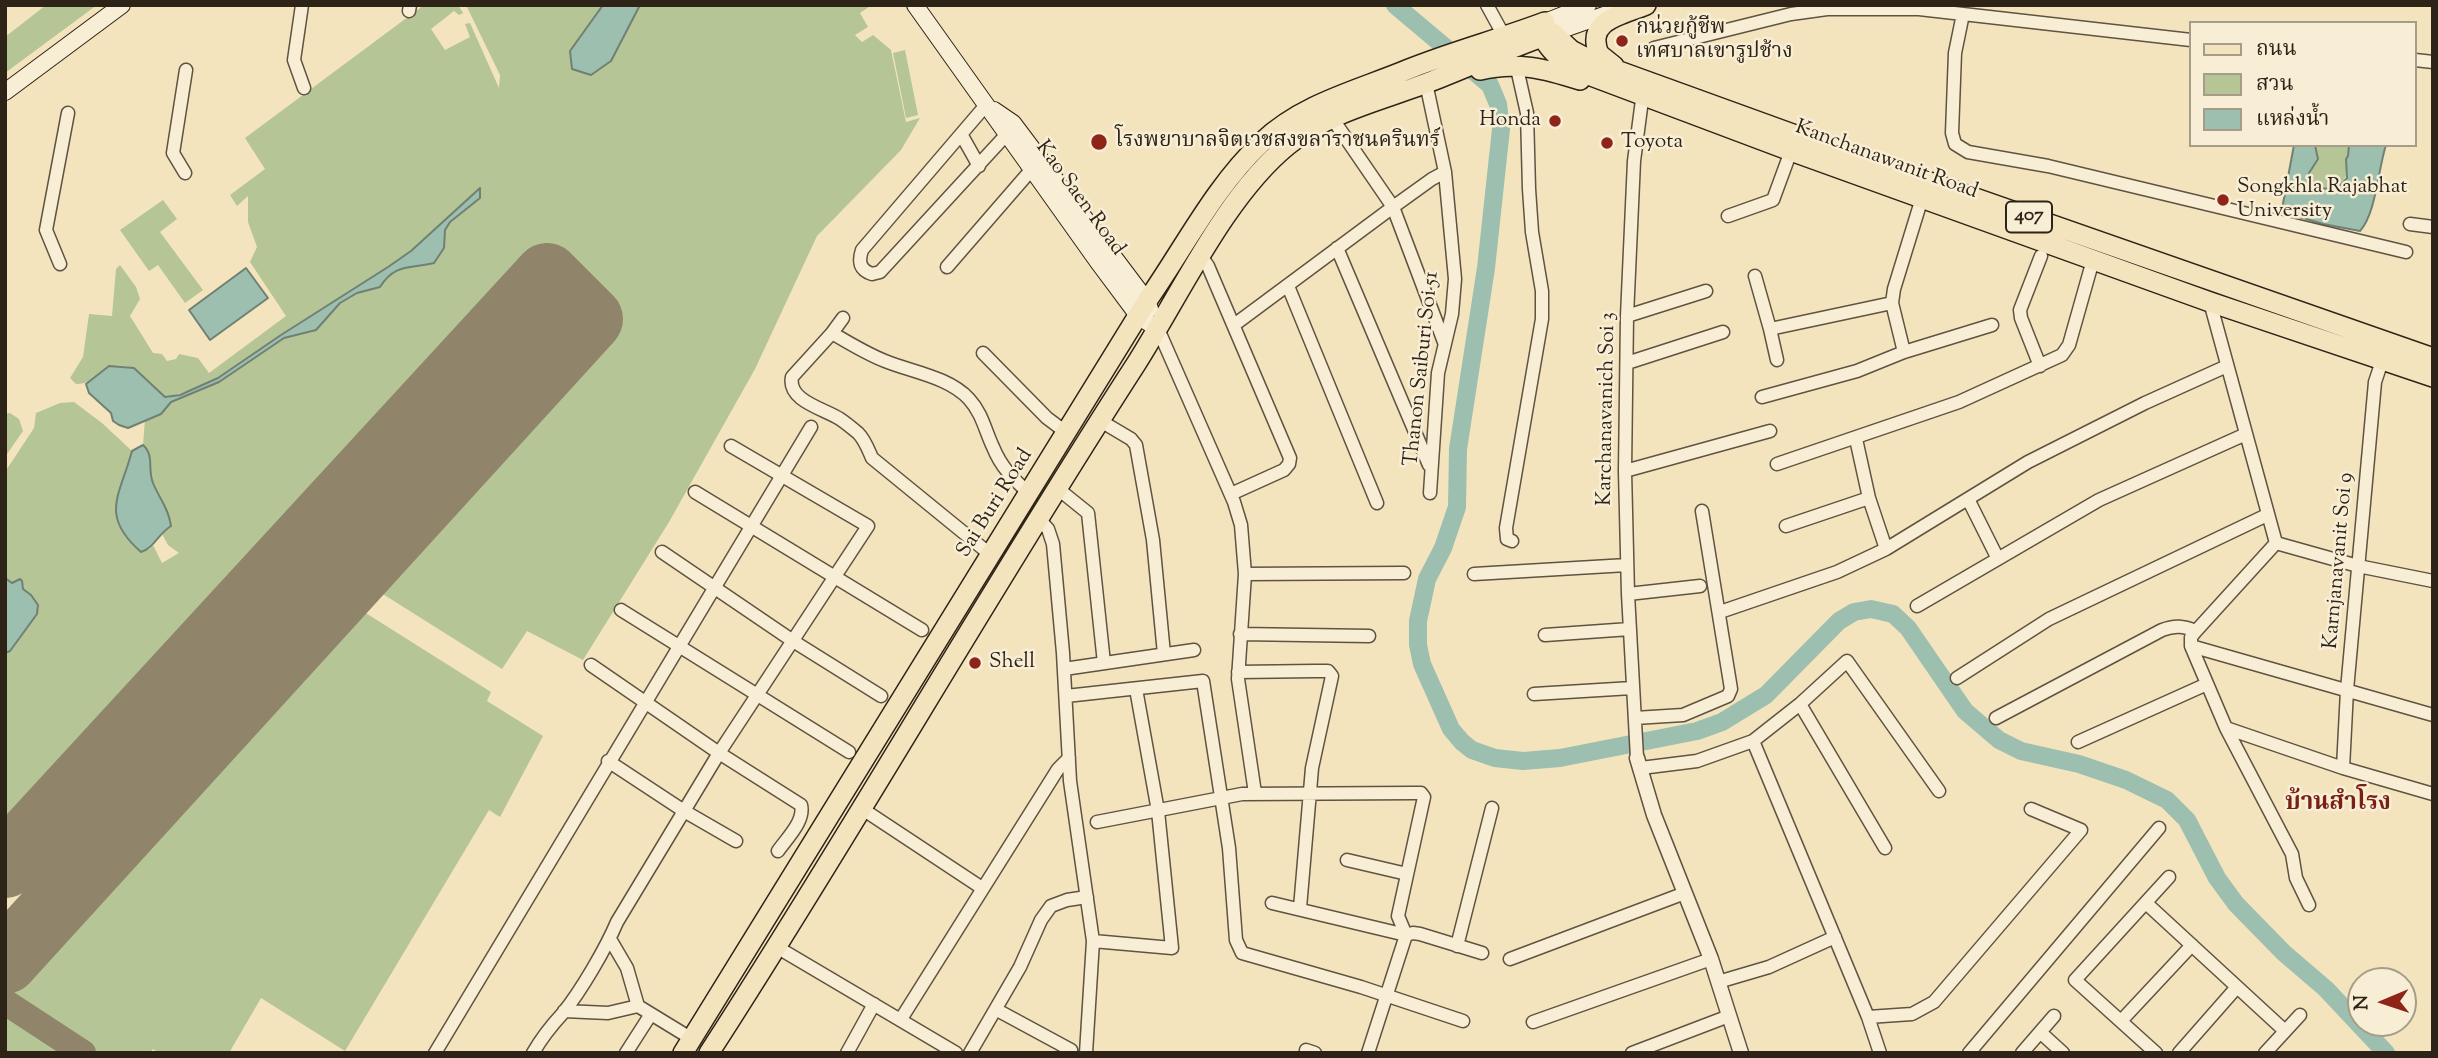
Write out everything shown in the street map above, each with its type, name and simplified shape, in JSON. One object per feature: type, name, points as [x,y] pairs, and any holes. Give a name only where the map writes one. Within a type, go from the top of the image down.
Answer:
[{"type":"main road","points":[[5,92],[122,5]]},
{"type":"main road","name":"Kao Saen Road","points":[[915,5],[1006,135],[1143,309]]},
{"type":"main road","points":[[1521,39],[1588,5]]},
{"type":"main road","points":[[1427,76],[1521,39],[1630,5]]},
{"type":"main road","points":[[1626,72],[1602,58],[1595,37],[1600,25],[1646,5]]},
{"type":"main road","points":[[1521,39],[1516,64],[1550,70],[1682,111]]},
{"type":"main road","name":"Kanchanawanit Road","points":[[1521,39],[1571,50],[1594,62],[2385,351],[2433,377]]},
{"type":"main road","name":"Kanchanawanit Road","points":[[1521,39],[1556,54],[1586,74],[1682,111],[2210,302],[2385,351],[2433,358]]},
{"type":"main road","name":"Sai Buri Road","points":[[710,1051],[1237,201],[1261,171],[1288,145],[1332,118],[1427,76]]},
{"type":"main road","name":"Sai Buri Road","points":[[688,1046],[1143,309],[1244,160],[1286,123],[1319,104],[1427,76]]},
{"type":"main road","name":"Kao Saen Road","points":[[986,105],[1013,123],[1143,309]]},
{"type":"main road","points":[[1143,309],[1158,329]]},
{"type":"main road","points":[[688,1046],[710,1051]]},
{"type":"street","points":[[302,5],[295,60],[304,88]]},
{"type":"street","points":[[1487,5],[1521,39]]},
{"type":"street","points":[[1654,48],[1791,14],[1826,9],[1919,9],[2190,40]]},
{"type":"street","points":[[1963,14],[1955,54],[1952,132],[1955,144],[1968,152],[2048,166],[2406,252]]},
{"type":"street","points":[[1512,541],[1507,539],[1506,528],[1542,319],[1542,291],[1528,188],[1527,113],[1516,64]]},
{"type":"street","points":[[185,173],[173,153],[186,70]]},
{"type":"street","name":"Thanon Saiburi Soi 51","points":[[1427,76],[1445,172],[1455,279],[1452,314],[1438,373],[1430,493]]},
{"type":"street","name":"Karchanavanich Soi 3","points":[[1639,763],[1632,688],[1625,471],[1627,316],[1634,161],[1642,100]]},
{"type":"street","points":[[986,105],[862,250],[862,268],[872,274],[880,272],[1006,135]]},
{"type":"street","points":[[60,264],[46,230],[68,113]]},
{"type":"street","points":[[1332,118],[1393,207],[1444,343]]},
{"type":"street","points":[[961,134],[979,166]]},
{"type":"street","points":[[1728,216],[1773,200],[1791,151]]},
{"type":"street","points":[[947,267],[1032,169]]},
{"type":"street","points":[[1234,325],[1393,207],[1445,172]]},
{"type":"street","points":[[1905,352],[1892,303],[1922,198]]},
{"type":"street","points":[[2410,224],[2433,227]]},
{"type":"street","points":[[1337,248],[1430,469]]},
{"type":"street","points":[[2040,366],[2021,318],[2021,310],[2041,256]]},
{"type":"street","points":[[1201,257],[1208,266],[1290,458],[1284,470],[1231,494]]},
{"type":"street","points":[[1777,464],[1959,402],[2062,355],[2069,345],[2093,260]]},
{"type":"street","points":[[1755,276],[1777,360]]},
{"type":"street","points":[[1287,286],[1377,503]]},
{"type":"street","points":[[1627,316],[1706,292]]},
{"type":"street","points":[[2210,302],[2276,543]]},
{"type":"street","points":[[1770,329],[1892,303]]},
{"type":"street","points":[[843,318],[792,377],[791,383],[796,393],[823,412],[839,418],[860,435],[872,458],[991,555]]},
{"type":"street","points":[[1762,397],[1857,371],[1905,352],[1992,325]]},
{"type":"street","points":[[1158,329],[1231,494],[1241,525],[1245,574],[1238,672],[1255,793]]},
{"type":"street","points":[[1627,363],[1723,332]]},
{"type":"street","points":[[832,333],[883,361],[943,382],[963,393],[983,419],[1002,465],[1011,478],[1029,493]]},
{"type":"street","name":"Karnjanavanit Soi 9","points":[[2343,768],[2347,690],[2375,382],[2385,351]]},
{"type":"street","points":[[983,353],[1047,418],[1067,433]]},
{"type":"street","points":[[1720,612],[1837,572],[1886,549],[2040,456],[2144,403],[2227,366]]},
{"type":"street","points":[[1099,420],[1136,445],[1153,540],[1164,654]]},
{"type":"street","points":[[435,1053],[811,427]]},
{"type":"street","points":[[1625,471],[1770,431]]},
{"type":"street","points":[[1917,606],[2099,500],[2246,434]]},
{"type":"street","points":[[1856,439],[1869,498],[1886,549]]},
{"type":"street","points":[[533,1053],[545,1031],[564,1012],[719,753],[868,526],[732,446]]},
{"type":"street","points":[[1057,488],[1087,513],[1104,663]]},
{"type":"street","points":[[695,492],[922,630]]},
{"type":"street","points":[[1786,526],[1869,498]]},
{"type":"street","points":[[1968,499],[1998,559]]},
{"type":"street","points":[[1635,718],[1683,715],[1728,696],[1731,689],[1702,511]]},
{"type":"street","points":[[1957,678],[2049,619],[2267,515]]},
{"type":"street","points":[[1039,519],[1048,529],[1053,544],[1072,794],[1093,941],[1086,1053]]},
{"type":"street","points":[[2276,543],[2358,566],[2433,581]]},
{"type":"street","points":[[2276,543],[2196,631],[2191,646],[2226,729],[2291,854],[2296,878],[2309,905]]},
{"type":"street","points":[[662,552],[793,641],[881,696]]},
{"type":"street","points":[[1474,574],[1627,565]]},
{"type":"street","points":[[1245,574],[1404,573]]},
{"type":"street","points":[[1628,594],[1700,586]]},
{"type":"street","points":[[621,610],[849,752]]},
{"type":"street","points":[[1996,718],[2162,630],[2182,626],[2196,631]]},
{"type":"street","points":[[1545,635],[1630,629]]},
{"type":"street","points":[[1240,634],[1369,636]]},
{"type":"street","points":[[2191,646],[2433,715]]},
{"type":"street","points":[[1064,669],[1194,650]]},
{"type":"street","points":[[1741,1053],[1712,959],[1654,816],[1639,763],[1697,761],[1753,741],[1800,704],[1847,661],[1939,792]]},
{"type":"street","points":[[591,665],[719,753],[801,804],[803,812],[800,820],[778,851]]},
{"type":"street","points":[[1238,672],[1332,673],[1308,792],[1300,908]]},
{"type":"street","points":[[1066,696],[1203,681],[1229,848],[1236,940],[1242,953],[1387,995],[1463,1021]]},
{"type":"street","points":[[2078,742],[2207,684]]},
{"type":"street","points":[[1534,694],[1632,688]]},
{"type":"street","points":[[1093,941],[1172,948],[1158,811],[1136,689]]},
{"type":"street","points":[[1800,704],[1885,848]]},
{"type":"street","points":[[2226,729],[2343,768],[2433,794]]},
{"type":"street","points":[[1753,741],[1881,1053]]},
{"type":"street","points":[[901,1019],[1058,769],[1069,758]]},
{"type":"street","points":[[608,761],[684,811],[736,841]]},
{"type":"street","points":[[1097,822],[1222,796],[1255,793],[1421,793],[1424,804],[1398,916],[1406,935],[1368,1053]]},
{"type":"street","points":[[861,808],[982,888]]},
{"type":"street","points":[[1457,946],[1492,808]]},
{"type":"street","points":[[1868,1017],[1912,1014],[1934,1002],[2081,830],[2031,809]]},
{"type":"street","points":[[1969,1053],[2159,828]]},
{"type":"street","points":[[1347,860],[1407,874]]},
{"type":"street","points":[[2156,1053],[2075,980],[2169,877]]},
{"type":"street","points":[[1510,959],[1685,893]]},
{"type":"street","points":[[970,1053],[997,1010],[1041,920],[1051,906],[1087,897]]},
{"type":"street","points":[[1272,903],[1406,935],[1420,934],[1482,953]]},
{"type":"street","points":[[2146,903],[2285,1031]]},
{"type":"street","points":[[1718,982],[1769,967],[1835,937]]},
{"type":"street","points":[[610,939],[627,968],[638,1006],[688,1046]]},
{"type":"street","points":[[2121,1021],[2192,945]]},
{"type":"street","points":[[775,946],[956,1053]]},
{"type":"street","points":[[1533,1021],[1712,959]]},
{"type":"street","points":[[2179,1053],[2238,987]]},
{"type":"street","points":[[848,1053],[874,1004]]},
{"type":"street","points":[[564,1012],[608,1013],[638,1006]]},
{"type":"street","points":[[997,1010],[1070,1050]]},
{"type":"street","points":[[626,1053],[651,1014]]},
{"type":"street","points":[[2265,1053],[2300,1014]]},
{"type":"street","points":[[1632,1053],[1667,1047],[1729,1016]]},
{"type":"street","points":[[2022,1053],[2054,1016]]},
{"type":"street","points":[[2040,1032],[2063,1053]]},
{"type":"street","points":[[1306,1053],[1306,1050],[1315,1053]]},
{"type":"green space","points":[[46,5],[97,5],[5,73],[5,37]]},
{"type":"green space","points":[[424,5],[458,5],[463,13],[459,15],[454,11],[431,29],[445,50],[470,37],[465,24],[470,23],[499,88],[500,75],[466,5],[603,5],[570,52],[611,61],[640,5],[872,5],[860,13],[868,27],[855,35],[862,42],[873,35],[891,50],[906,122],[920,118],[901,150],[817,236],[755,369],[669,522],[583,660],[527,631],[502,669],[370,586],[367,579],[600,321],[546,267],[5,856],[5,653],[10,651],[37,614],[31,595],[23,589],[20,579],[12,583],[5,578],[5,472],[34,428],[36,413],[60,403],[74,402],[132,451],[128,466],[149,550],[153,545],[162,563],[179,553],[168,545],[161,532],[171,526],[153,483],[149,454],[143,445],[145,419],[161,414],[171,402],[219,382],[284,338],[315,330],[340,303],[357,293],[380,287],[388,275],[402,267],[420,266],[444,248],[445,230],[450,222],[479,198],[480,188],[426,238],[393,264],[226,372],[181,393],[165,397],[144,376],[128,367],[119,366],[76,384],[70,378],[83,357],[89,314],[112,316],[116,269],[120,265],[136,287],[140,299],[130,316],[153,353],[162,354],[167,361],[176,359],[179,354],[198,358],[209,373],[286,316],[250,262],[257,247],[248,222],[248,196],[237,206],[230,195],[265,169],[245,138]]},
{"type":"green space","points":[[905,50],[918,115],[906,118],[893,53]]},
{"type":"green space","points":[[2315,147],[2349,147],[2345,176],[2338,187],[2318,187],[2310,182],[2309,173]]},
{"type":"green space","points":[[163,200],[177,219],[160,232],[203,290],[185,303],[158,265],[149,271],[120,230]]},
{"type":"green space","points":[[10,413],[19,419],[23,431],[5,457],[5,414]]},
{"type":"green space","points":[[353,605],[491,692],[487,701],[543,736],[500,817],[489,810],[345,1051],[261,998],[229,1053],[159,1053],[153,1049],[150,1053],[97,1053],[5,991],[5,974],[343,607]]},
{"type":"green space","points":[[5,1013],[65,1053],[5,1053]]},
{"type":"water","points":[[603,5],[640,5],[611,61],[591,75],[572,69],[570,51]]},
{"type":"water","points":[[2294,147],[2315,147],[2318,159],[2309,173],[2310,182],[2329,189],[2339,186],[2347,178],[2346,159],[2349,147],[2385,147],[2370,214],[2360,231],[2323,224],[2286,213],[2282,209]]},
{"type":"water","points":[[480,188],[480,198],[450,222],[445,230],[444,248],[434,263],[397,270],[380,287],[357,293],[340,303],[316,330],[284,338],[219,382],[171,402],[161,414],[128,428],[113,421],[111,413],[89,393],[86,384],[109,366],[134,368],[165,397],[180,395],[218,378],[411,251]]},
{"type":"water","points":[[246,268],[268,298],[210,340],[189,310]]},
{"type":"water","points":[[143,445],[149,454],[153,483],[171,526],[141,552],[120,527],[116,504],[132,451]]},
{"type":"water","points":[[5,578],[12,583],[20,579],[23,589],[38,605],[37,614],[10,651],[5,653]]},
{"type":"waterway","points":[[1395,5],[1490,85],[1498,104],[1501,129],[1486,268],[1458,449],[1457,507],[1443,548],[1427,579],[1418,621],[1418,645],[1422,664],[1451,729],[1462,742],[1472,750],[1495,758],[1523,761],[1560,758],[1697,731],[1722,722],[1766,695],[1839,621],[1854,612],[1871,609],[1893,614],[1908,628],[1965,711],[1999,740],[2021,751],[2079,764],[2126,780],[2167,800],[2187,820],[2217,878],[2236,904],[2284,953],[2326,989],[2386,1053]]},
{"type":"taxiway","points":[[5,1002],[83,1053]]},
{"type":"runway","points":[[5,865],[547,276],[590,319],[5,961]]},
{"type":"place","name":"กน่วยกู้ชีพ เทศบาลเขารูปช้าง","points":[[1622,41]]},
{"type":"place","name":"Honda","points":[[1555,121]]},
{"type":"place","name":"โรงพยาบาลจิตเวชสงขลาราชนครินทร์","points":[[1099,142]]},
{"type":"place","name":"Toyota","points":[[1607,143]]},
{"type":"place","name":"Songkhla Rajabhat University","points":[[2223,200]]},
{"type":"place","name":"Shell","points":[[975,663]]},
{"type":"district","name":"บ้านสำโรง","points":[[2338,805]]}]
